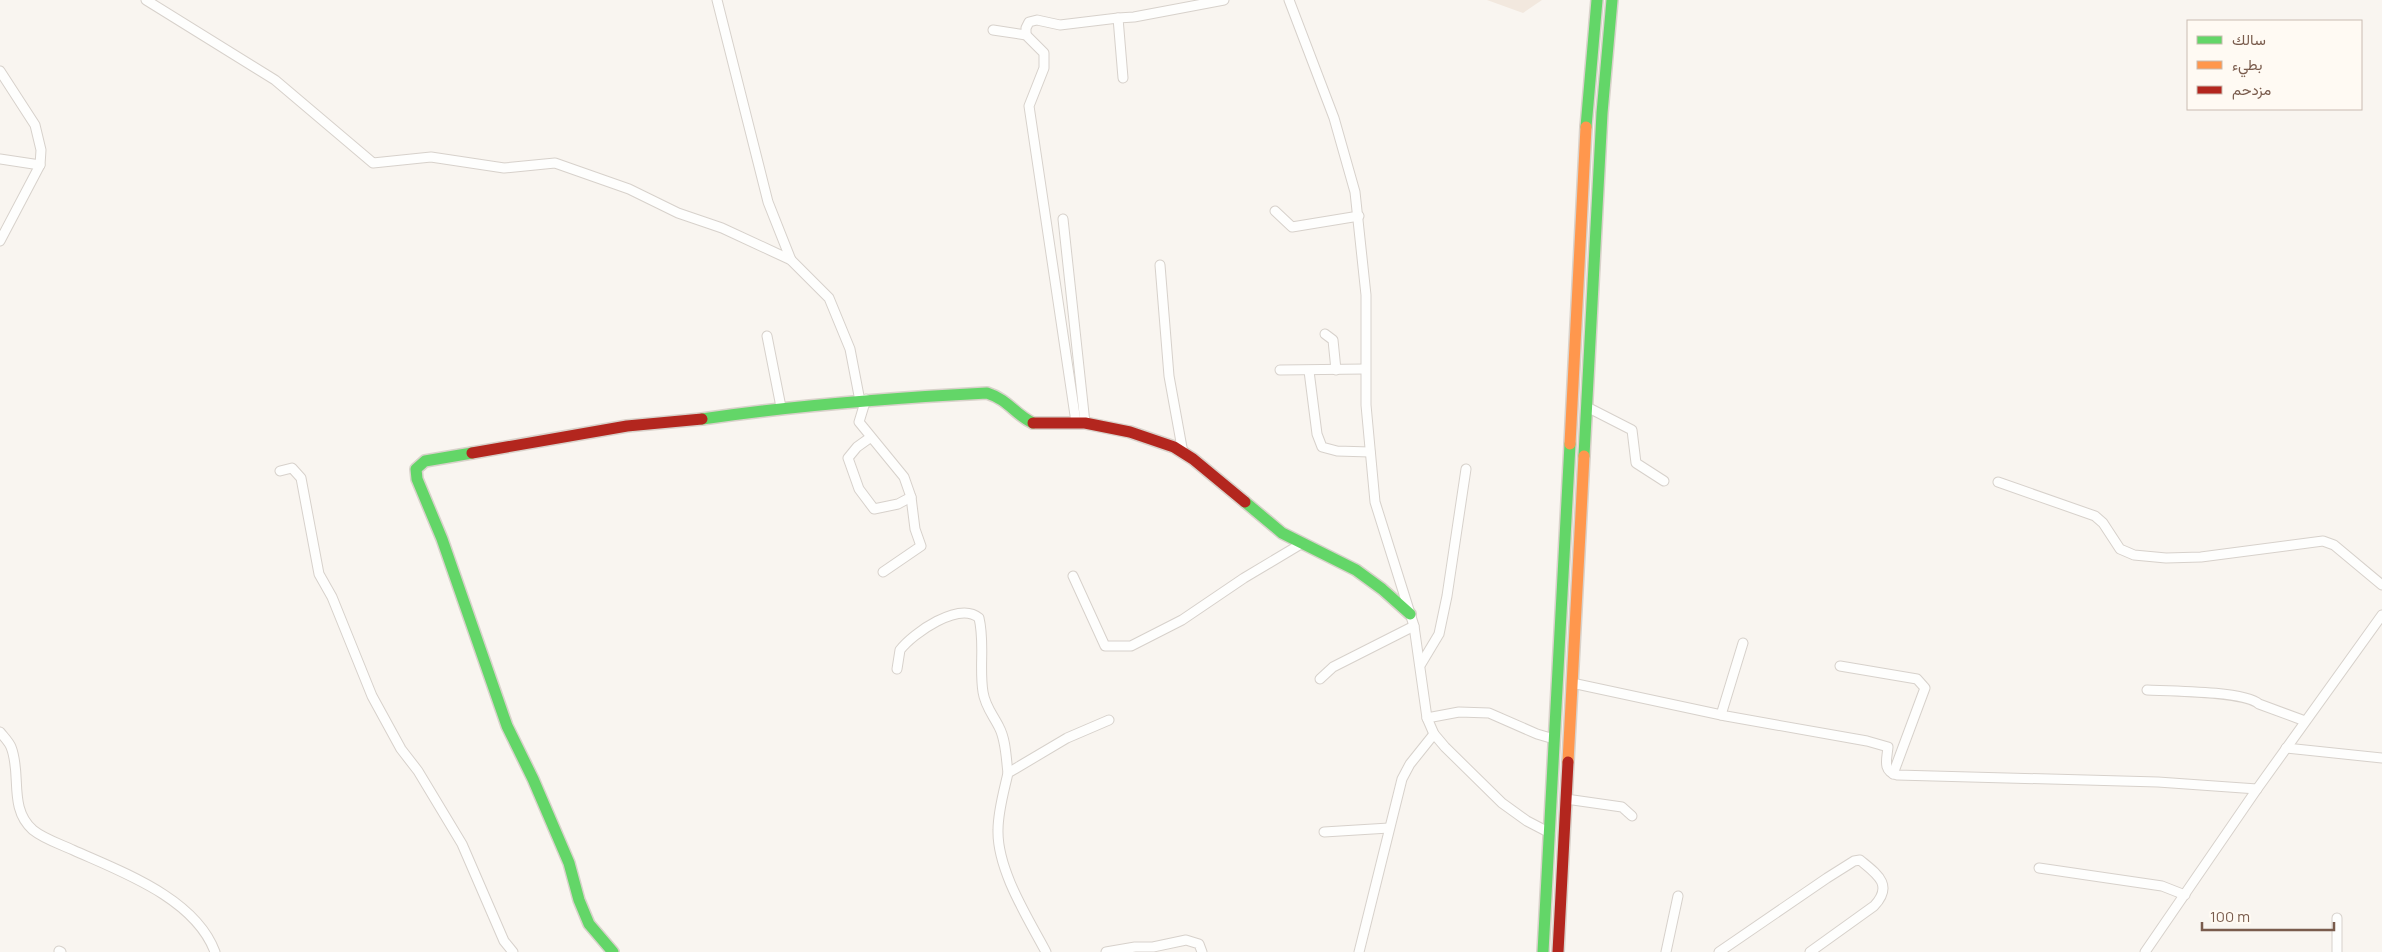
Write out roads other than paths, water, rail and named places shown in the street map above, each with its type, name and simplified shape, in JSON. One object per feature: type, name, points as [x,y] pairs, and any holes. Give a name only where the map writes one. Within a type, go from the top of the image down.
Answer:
[{"type":"main road","points":[[1543,952],[1586,112],[1597,0]]},
{"type":"main road","points":[[1558,952],[1602,113],[1612,0]]},
{"type":"main road","points":[[613,952],[590,924],[579,900],[569,863],[533,779],[507,726],[442,539],[417,479],[416,469],[421,463],[429,460],[627,426],[681,422],[781,407],[987,393],[1002,398],[1023,418],[1033,423],[1081,422],[1154,440],[1183,453],[1278,530],[1301,544],[1328,555],[1356,570],[1382,589],[1410,614]]},
{"type":"street","points":[[146,0],[274,80],[374,163],[431,157],[504,168],[555,163],[629,189],[678,213],[722,228],[791,260],[829,298],[850,349],[863,400],[859,422],[904,477],[911,497],[915,529],[921,546],[883,572]]},
{"type":"street","points":[[717,0],[768,202],[791,260]]},
{"type":"street","points":[[1026,35],[1026,28],[1029,22],[1036,20],[1060,25],[1134,17],[1224,0]]},
{"type":"street","points":[[1289,0],[1334,118],[1346,158],[1359,216],[1366,295],[1365,369],[1375,502],[1414,626],[1421,664],[1427,718],[1434,734],[1502,803],[1527,821],[1550,833]]},
{"type":"street","points":[[1118,18],[1123,78]]},
{"type":"street","points":[[993,30],[1026,35],[1044,53],[1044,68],[1029,106],[1081,422]]},
{"type":"street","points":[[0,71],[35,125],[42,150],[40,165],[0,241]]},
{"type":"street","points":[[0,159],[40,165]]},
{"type":"street","points":[[1275,210],[1292,227],[1359,216]]},
{"type":"street","points":[[1063,219],[1081,422]]},
{"type":"street","points":[[1160,265],[1169,376],[1183,453]]},
{"type":"street","points":[[1325,334],[1333,340],[1336,370]]},
{"type":"street","points":[[767,336],[781,407]]},
{"type":"street","points":[[1280,370],[1365,369]]},
{"type":"street","points":[[1309,371],[1317,434],[1322,447],[1337,451],[1370,452]]},
{"type":"street","points":[[1587,407],[1632,430],[1636,463],[1664,481]]},
{"type":"street","points":[[871,437],[857,447],[848,458],[859,489],[874,509],[898,504],[911,497]]},
{"type":"street","points":[[280,470],[292,468],[301,478],[319,574],[332,597],[372,696],[401,749],[418,772],[462,844],[504,941],[513,952]]},
{"type":"street","points":[[1421,664],[1439,634],[1447,596],[1466,469]]},
{"type":"street","points":[[1998,482],[2095,516],[2103,523],[2116,545],[2130,554],[2166,558],[2191,558],[2323,541],[2334,545],[2382,584]]},
{"type":"street","points":[[1073,576],[1105,646],[1131,646],[1182,620],[1244,578],[1301,544]]},
{"type":"street","points":[[897,669],[900,650],[923,629],[946,616],[960,613],[976,615],[979,618],[983,640],[982,692],[986,706],[1000,728],[1006,748],[1008,772],[998,829],[999,847],[1012,883],[1046,952]]},
{"type":"street","points":[[2145,952],[2257,788],[2382,615]]},
{"type":"street","points":[[1320,679],[1333,666],[1414,626]]},
{"type":"street","points":[[1721,715],[1743,643]]},
{"type":"street","points":[[1840,666],[1917,679],[1925,688],[1893,774]]},
{"type":"street","points":[[1572,683],[1721,715],[1888,747],[1886,764],[1893,774]]},
{"type":"street","points":[[2147,690],[2237,696],[2254,699],[2259,704],[2305,721]]},
{"type":"street","points":[[1427,718],[1459,712],[1489,713],[1537,734],[1554,739]]},
{"type":"street","points":[[1008,772],[1067,738],[1109,720]]},
{"type":"street","points":[[0,732],[11,746],[16,765],[20,811],[30,827],[44,837],[130,876],[156,891],[190,914],[201,926],[214,951]]},
{"type":"street","points":[[1359,952],[1402,779],[1410,764],[1434,734]]},
{"type":"street","points":[[2286,748],[2382,758]]},
{"type":"street","points":[[1893,774],[2000,780],[2158,782],[2257,788]]},
{"type":"street","points":[[1566,799],[1622,807],[1632,816]]},
{"type":"street","points":[[1324,832],[1389,828]]},
{"type":"street","points":[[1719,952],[1819,883],[1854,861],[1860,860],[1884,883],[1884,890],[1880,899],[1874,906],[1810,952]]},
{"type":"street","points":[[2039,868],[2162,886],[2185,895]]},
{"type":"street","points":[[1666,952],[1678,896]]},
{"type":"street","points":[[2337,918],[2337,952]]},
{"type":"street","points":[[1106,952],[1126,948],[1153,947],[1186,940],[1199,944],[1202,952]]}]
